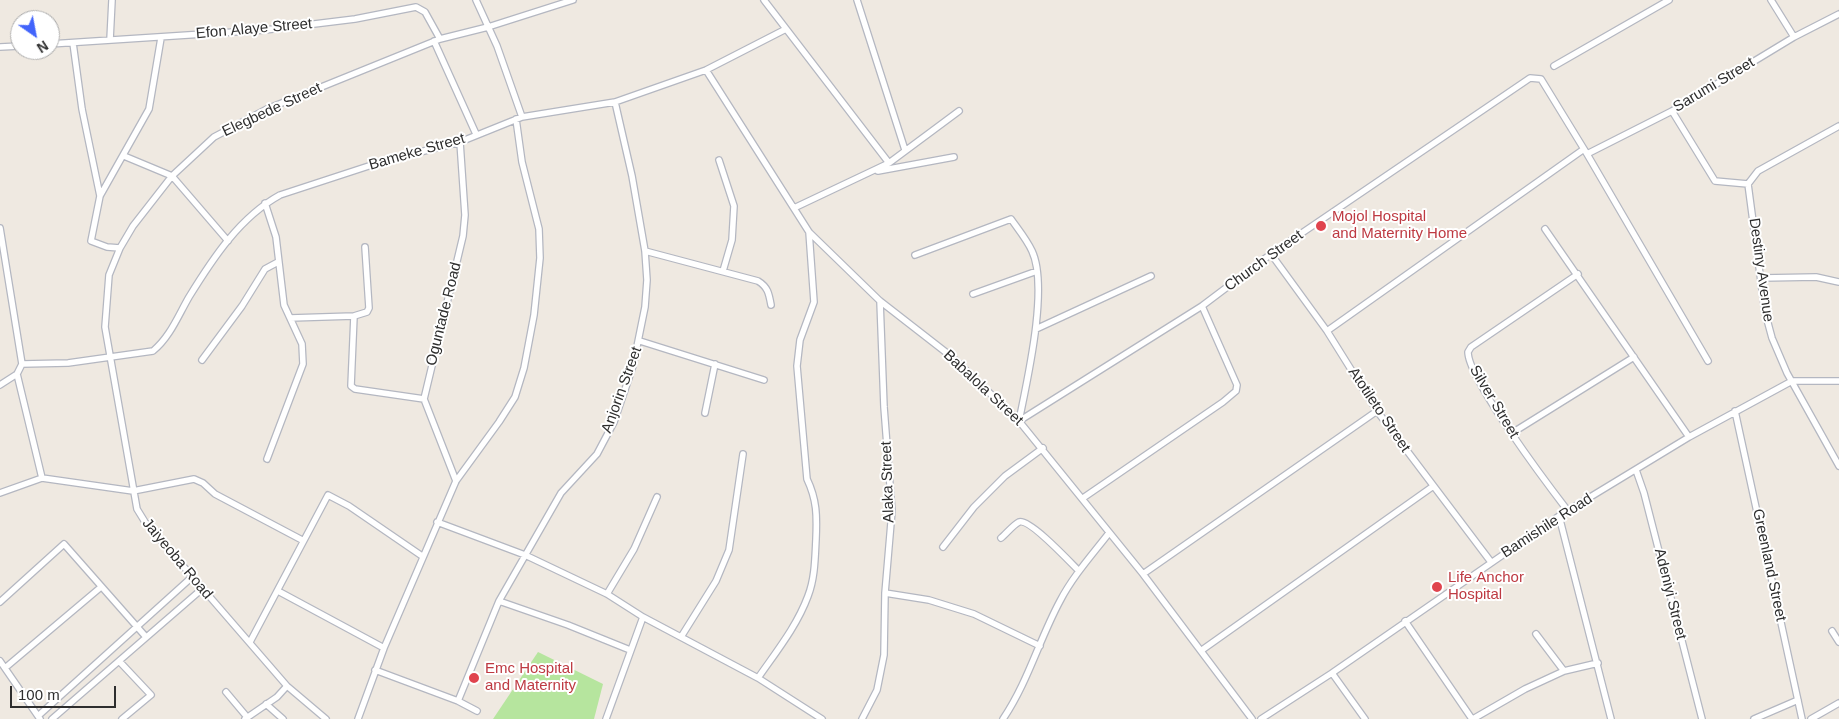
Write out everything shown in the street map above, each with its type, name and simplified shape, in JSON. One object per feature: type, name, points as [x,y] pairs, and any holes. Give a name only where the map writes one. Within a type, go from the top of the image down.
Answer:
[{"type":"street","points":[[110,40],[112,0]]},
{"type":"street","points":[[358,719],[384,648],[422,556],[456,481],[499,422],[515,396],[524,368],[534,315],[540,258],[539,229],[522,162],[519,118],[488,27],[476,0]]},
{"type":"street","name":"Elegbede Street","points":[[109,356],[105,326],[109,275],[120,248],[133,226],[172,176],[214,137],[267,109],[437,40],[488,27],[574,0]]},
{"type":"street","points":[[764,0],[889,163]]},
{"type":"street","points":[[858,0],[905,150]]},
{"type":"street","points":[[1554,66],[1670,0]]},
{"type":"street","points":[[1771,0],[1794,37]]},
{"type":"street","name":"Efon Alaye Street","points":[[60,44],[161,38],[310,24],[355,19],[416,7],[425,12],[476,134]]},
{"type":"street","name":"Sarumi Street","points":[[1327,331],[1586,151],[1672,111],[1794,37],[1839,14]]},
{"type":"street","name":"Bameke Street","points":[[22,364],[68,362],[147,353],[161,344],[189,297],[228,241],[245,220],[265,203],[280,194],[384,161],[460,142],[519,118],[615,102],[706,70],[786,29]]},
{"type":"street","points":[[120,248],[107,247],[90,241],[100,196],[124,156],[151,102],[161,38]]},
{"type":"street","points":[[73,43],[82,109],[100,196]]},
{"type":"street","name":"Babalola Street","points":[[706,70],[809,232],[880,301],[952,357],[1019,421],[1143,574],[1252,719]]},
{"type":"street","name":"Church Street","points":[[1019,421],[1202,306],[1271,254],[1530,78],[1542,79],[1586,151]]},
{"type":"street","name":"Anjorin Street","points":[[458,702],[499,602],[525,555],[562,493],[592,461],[614,422],[640,341],[646,298],[645,251],[632,176],[615,102]]},
{"type":"street","points":[[794,208],[889,163],[959,111]]},
{"type":"street","points":[[1672,111],[1715,181],[1748,184],[1758,171],[1839,126]]},
{"type":"street","name":"Oguntade Road","points":[[424,399],[464,236],[465,215],[460,142]]},
{"type":"street","points":[[1586,151],[1708,361]]},
{"type":"street","points":[[124,156],[172,176],[228,241]]},
{"type":"street","points":[[873,172],[954,156]]},
{"type":"street","points":[[719,160],[734,206],[732,240],[723,271]]},
{"type":"street","name":"Destiny Avenue","points":[[1748,184],[1766,312],[1772,338],[1792,381],[1839,466]]},
{"type":"street","points":[[265,203],[276,237],[284,305],[302,344],[303,364],[267,459]]},
{"type":"street","points":[[915,255],[1011,219],[1032,252],[1037,271],[1036,329],[1019,421]]},
{"type":"street","points":[[0,228],[22,364],[17,374],[0,385]]},
{"type":"street","points":[[1545,229],[1578,274],[1689,438]]},
{"type":"street","points":[[758,678],[791,631],[808,596],[814,568],[818,508],[807,480],[797,384],[800,340],[814,302],[809,232]]},
{"type":"street","points":[[290,318],[354,316],[367,312],[370,308],[365,247]]},
{"type":"street","points":[[645,251],[758,281],[765,285],[771,305]]},
{"type":"street","name":"Atotileto Street","points":[[1271,254],[1327,331],[1377,411],[1432,487],[1491,562]]},
{"type":"street","points":[[202,360],[242,306],[265,269],[278,262]]},
{"type":"street","points":[[974,294],[1037,271]]},
{"type":"street","name":"Silver Street","points":[[1568,510],[1512,434],[1474,371],[1468,352],[1471,347],[1578,274]]},
{"type":"street","points":[[1036,329],[1151,276]]},
{"type":"street","points":[[1762,278],[1816,277],[1839,282]]},
{"type":"street","name":"Alaka Street","points":[[862,719],[877,690],[884,654],[885,593],[892,511],[884,407],[880,301]]},
{"type":"street","points":[[1083,498],[1223,402],[1236,391],[1237,385],[1202,306]]},
{"type":"street","points":[[354,316],[351,386],[355,389],[424,399],[456,481]]},
{"type":"street","points":[[640,341],[764,380]]},
{"type":"street","name":"Jaiyeoba Road","points":[[109,356],[137,510],[145,522],[287,686],[326,719]]},
{"type":"street","points":[[1512,434],[1634,357]]},
{"type":"street","points":[[705,413],[715,364]]},
{"type":"street","points":[[17,374],[42,478]]},
{"type":"street","points":[[1792,381],[1826,379],[1839,381]]},
{"type":"street","name":"Bamishile Road","points":[[1261,719],[1332,673],[1568,510],[1735,411],[1792,381]]},
{"type":"street","points":[[1143,574],[1377,411]]},
{"type":"street","name":"Greenland Street","points":[[1735,411],[1802,719]]},
{"type":"street","points":[[943,547],[986,494],[1005,476],[1042,448]]},
{"type":"street","points":[[681,637],[716,581],[729,550],[743,454]]},
{"type":"street","name":"Adeniyi Street","points":[[1636,470],[1644,492],[1702,719]]},
{"type":"street","points":[[0,492],[42,478],[133,491],[194,478],[215,494],[302,540]]},
{"type":"street","points":[[1202,650],[1432,487]]},
{"type":"street","points":[[250,642],[278,592],[302,540],[328,495],[349,506],[422,556]]},
{"type":"street","points":[[607,594],[634,549],[658,497]]},
{"type":"street","points":[[1559,516],[1598,662],[1611,719]]},
{"type":"street","points":[[437,522],[525,555],[607,594],[643,617],[758,678],[822,719]]},
{"type":"street","points":[[1001,538],[1019,522],[1024,522],[1079,571]]},
{"type":"street","points":[[1003,719],[1028,677],[1060,600],[1079,571],[1109,533]]},
{"type":"street","points":[[0,602],[64,544],[135,628],[146,637]]},
{"type":"street","points":[[0,661],[39,717],[192,577]]},
{"type":"street","points":[[5,668],[101,587]]},
{"type":"street","points":[[52,719],[202,588]]},
{"type":"street","points":[[278,592],[384,648]]},
{"type":"street","points":[[885,593],[930,600],[974,614],[1040,646]]},
{"type":"street","points":[[499,602],[568,625],[630,650]]},
{"type":"street","points":[[606,719],[643,617]]},
{"type":"street","points":[[1405,621],[1472,719],[1525,688],[1564,671],[1598,662]]},
{"type":"street","points":[[1832,631],[1839,642]]},
{"type":"street","points":[[1536,634],[1564,671]]},
{"type":"street","points":[[119,661],[152,695],[122,719]]},
{"type":"street","points":[[89,670],[98,679]]},
{"type":"street","points":[[375,670],[477,711]]},
{"type":"street","points":[[1332,673],[1364,719]]},
{"type":"street","points":[[226,692],[246,718],[287,686]]},
{"type":"street","points":[[1754,719],[1798,700]]},
{"type":"street","points":[[1812,719],[1839,703]]},
{"type":"street","points":[[266,704],[283,719]]},
{"type":"green space","points":[[538,652],[603,684],[594,719],[493,719]]},
{"type":"place","name":"Mojol Hospital and Maternity Home","points":[[1321,226]]},
{"type":"place","name":"Life Anchor Hospital","points":[[1437,587]]},
{"type":"place","name":"Emc Hospital and Maternity","points":[[474,678]]}]
